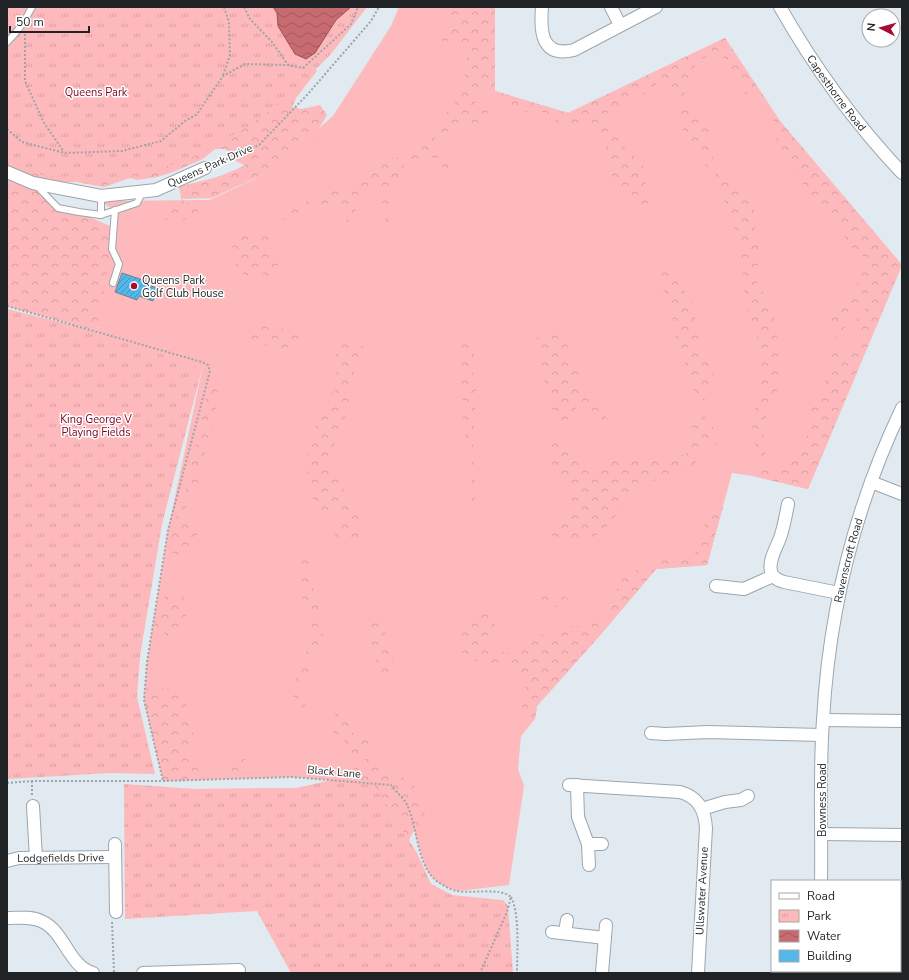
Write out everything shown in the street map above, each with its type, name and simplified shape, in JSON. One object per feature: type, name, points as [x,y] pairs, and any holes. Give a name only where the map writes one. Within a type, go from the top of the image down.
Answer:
[{"type":"street","points":[[542,7],[542,37],[550,47],[555,50],[568,52],[656,7]]},
{"type":"street","points":[[611,7],[620,25]]},
{"type":"street","name":"Capesthorne Road","points":[[780,7],[796,36],[836,94],[869,136],[902,173]]},
{"type":"street","name":"Queens Park Drive","points":[[7,172],[33,183],[101,196],[156,190],[205,168]]},
{"type":"street","name":"Ravenscroft Road","points":[[823,720],[830,646],[839,593],[859,517],[893,426],[902,408]]},
{"type":"street","points":[[871,482],[902,494]]},
{"type":"street","points":[[788,504],[781,534],[770,563],[773,576],[784,582],[839,593]]},
{"type":"street","points":[[716,586],[744,589],[773,576]]},
{"type":"street","points":[[823,720],[902,721]]},
{"type":"street","name":"Bowness Road","points":[[821,880],[823,720]]},
{"type":"street","points":[[651,733],[665,734],[709,732],[822,735]]},
{"type":"street","points":[[590,865],[588,844],[578,817],[573,785],[680,792],[688,794],[694,798],[702,809],[725,802],[741,800],[748,796]]},
{"type":"street","points":[[33,806],[36,858]]},
{"type":"street","name":"Ullswater Avenue","points":[[698,973],[706,828],[705,815],[702,809]]},
{"type":"street","points":[[822,834],[902,835]]},
{"type":"street","name":"Lodgefields Drive","points":[[115,844],[116,912]]},
{"type":"street","points":[[588,844],[602,844]]},
{"type":"street","name":"Lodgefields Drive","points":[[7,861],[19,858],[115,857]]},
{"type":"street","points":[[7,918],[29,918],[42,921],[54,930],[78,964],[85,970],[93,973]]},
{"type":"street","points":[[565,933],[567,920]]},
{"type":"street","points":[[602,973],[606,926]]},
{"type":"street","points":[[552,932],[605,938]]},
{"type":"street","points":[[142,973],[239,968]]},
{"type":"lane","points":[[7,42],[14,36],[25,21],[32,7]]},
{"type":"lane","points":[[33,183],[58,208],[101,214],[137,203],[143,191]]},
{"type":"lane","points":[[101,196],[101,214]]},
{"type":"lane","points":[[113,283],[119,264],[112,249],[115,210]]},
{"type":"path","points":[[7,128],[22,142],[65,153],[122,151],[161,141],[185,121],[197,114],[223,76],[230,55],[229,22],[224,7]]},
{"type":"path","points":[[244,7],[250,19],[272,42],[288,65]]},
{"type":"path","points":[[223,76],[245,64],[288,65],[303,68],[351,24],[358,7]]},
{"type":"path","name":"Queens Park Drive","points":[[205,168],[259,145],[307,95],[371,21],[379,7]]},
{"type":"path","points":[[25,21],[26,80],[44,123],[65,153]]},
{"type":"path","points":[[7,306],[202,362],[208,365],[210,371],[168,530],[146,662],[144,700],[164,780]]},
{"type":"path","name":"Black Lane","points":[[7,783],[32,781],[164,780],[292,776],[391,785],[408,806],[424,863],[428,872],[437,882],[458,891],[504,893],[511,897]]},
{"type":"path","points":[[32,781],[33,806]]},
{"type":"path","points":[[480,973],[507,912],[511,897]]},
{"type":"path","points":[[511,897],[516,913],[517,973]]},
{"type":"path","points":[[114,973],[112,919],[116,912]]},
{"type":"green space","name":"Queens Park","points":[[7,7],[367,7],[331,54],[305,80],[273,108],[247,127],[189,159],[162,168],[126,176],[94,177],[46,176],[7,167]]},
{"type":"green space","points":[[399,7],[495,7],[495,91],[568,113],[725,38],[780,121],[902,265],[808,489],[753,476],[732,473],[707,565],[656,569],[603,632],[537,706],[535,719],[521,736],[518,769],[524,786],[509,885],[458,891],[437,882],[428,872],[414,830],[391,785],[292,777],[163,781],[144,700],[147,662],[168,530],[202,370],[97,331],[115,210],[99,201],[210,200],[271,171],[333,116],[391,26]]},
{"type":"green space","points":[[451,7],[495,7],[495,91],[568,113],[725,38],[780,121],[902,265],[808,489],[753,476],[761,466],[781,465],[793,459],[805,445],[806,437],[810,432],[812,421],[809,405],[818,398],[822,385],[830,377],[834,367],[828,362],[826,356],[835,350],[845,355],[853,352],[859,339],[855,330],[857,319],[868,307],[875,294],[872,290],[868,292],[857,311],[843,319],[845,332],[835,337],[830,314],[846,304],[859,290],[857,281],[859,271],[868,265],[871,258],[857,255],[838,226],[835,218],[816,209],[810,194],[796,173],[781,156],[776,145],[777,130],[772,116],[764,109],[756,97],[745,93],[738,86],[732,69],[728,62],[722,57],[711,56],[695,61],[684,93],[687,106],[694,117],[710,131],[708,147],[710,154],[729,178],[739,186],[752,202],[756,217],[755,238],[761,253],[756,270],[757,284],[770,302],[776,325],[778,388],[775,400],[769,404],[765,425],[764,447],[768,461],[760,459],[754,443],[752,425],[760,382],[757,331],[745,306],[741,252],[731,216],[724,201],[714,171],[702,163],[689,145],[683,131],[677,99],[679,89],[657,84],[632,102],[606,114],[607,120],[620,142],[646,169],[645,187],[649,198],[650,212],[630,204],[621,195],[608,165],[607,152],[603,136],[597,126],[592,123],[576,129],[560,127],[558,126],[554,117],[544,112],[527,112],[512,107],[485,91],[474,99],[478,107],[487,111],[492,124],[484,127],[459,125],[452,131],[436,135],[434,140],[437,149],[447,157],[451,170],[444,170],[440,160],[437,157],[411,160],[410,154],[419,145],[431,137],[436,127],[457,99],[464,79],[467,58],[466,51],[462,46],[449,41],[439,40],[429,42],[427,39],[437,33],[450,33],[454,28],[449,15]]},
{"type":"green space","points":[[313,66],[317,71],[296,98],[292,107],[302,109],[320,105],[327,115],[312,140],[271,171],[212,198],[182,199],[184,202],[199,206],[197,215],[174,221],[160,217],[164,208],[182,206],[179,186],[213,178],[245,165],[235,160],[229,151],[225,149],[215,149],[203,159],[173,172],[157,177],[137,180],[130,178],[104,187],[77,182],[53,182],[12,170],[7,95]]},
{"type":"green space","points":[[397,157],[404,165],[400,181],[393,182],[390,190],[390,237],[377,184],[372,184],[369,190],[363,194],[361,205],[356,210],[357,218],[351,223],[347,223],[346,213],[338,211],[341,203],[339,197],[326,205],[309,210],[300,215],[296,214],[280,221],[274,218],[279,211],[295,207],[322,194],[351,186],[362,180],[366,180],[378,164]]},
{"type":"green space","points":[[7,173],[33,183],[58,207],[79,212],[114,228],[97,331],[7,306]]},
{"type":"green space","points":[[272,232],[274,236],[261,246],[264,249],[276,248],[281,252],[282,261],[280,265],[274,266],[274,277],[267,277],[265,274],[254,272],[249,276],[241,273],[235,260],[236,252],[229,243],[236,235]]},
{"type":"green space","points":[[663,269],[677,279],[693,303],[700,348],[708,360],[713,375],[704,401],[694,392],[688,369],[677,345],[672,316],[658,276]]},
{"type":"green space","name":"King George V Playing Fields","points":[[7,309],[97,331],[202,369],[162,524],[140,656],[137,697],[155,774],[111,773],[7,779]]},
{"type":"green space","points":[[259,315],[269,316],[271,327],[279,326],[286,331],[295,332],[299,337],[295,348],[282,351],[274,350],[266,345],[256,346],[251,343],[251,331],[258,325]]},
{"type":"green space","points":[[561,329],[569,338],[566,355],[576,367],[580,383],[596,396],[601,411],[609,421],[600,427],[591,408],[580,402],[569,419],[563,421],[557,416],[550,403],[534,339],[549,332]]},
{"type":"green space","points":[[460,338],[471,341],[475,360],[472,378],[478,396],[474,416],[473,446],[476,503],[472,503],[469,456],[463,421],[463,390],[458,360]]},
{"type":"green space","points":[[356,340],[368,351],[355,362],[349,406],[328,462],[335,471],[350,502],[357,509],[363,532],[352,542],[340,543],[333,531],[339,520],[335,508],[319,514],[317,506],[309,490],[307,482],[308,438],[321,419],[331,393],[341,386],[337,375],[336,366],[337,346]]},
{"type":"green space","points":[[219,377],[216,408],[212,429],[203,460],[200,481],[191,491],[185,510],[188,517],[195,519],[199,534],[194,537],[197,543],[188,558],[171,552],[170,543],[175,520],[184,500],[206,397],[213,379]]},
{"type":"green space","points":[[701,412],[722,436],[718,445],[708,441],[700,457],[690,467],[673,476],[643,484],[602,532],[589,539],[575,544],[574,541],[565,540],[558,542],[551,534],[552,524],[567,513],[572,501],[569,487],[556,472],[551,460],[549,449],[556,439],[563,441],[571,447],[573,457],[582,469],[597,470],[603,464],[616,458],[628,460],[637,457],[658,461],[674,458],[687,453],[692,446],[696,435],[689,420],[689,414]]},
{"type":"green space","points":[[716,506],[723,507],[707,565],[656,569],[607,627],[610,614],[604,603],[614,596],[621,580],[645,565],[655,561],[692,560],[704,531],[705,514],[710,515]]},
{"type":"green space","points":[[299,555],[308,555],[315,599],[320,605],[323,635],[300,691],[306,701],[304,709],[298,706],[291,691],[311,640],[309,619],[301,593],[302,577]]},
{"type":"green space","points":[[544,590],[552,596],[566,597],[569,600],[564,602],[562,606],[556,607],[553,604],[547,604],[543,600],[534,597],[533,591]]},
{"type":"green space","points":[[175,591],[185,599],[187,604],[186,616],[179,634],[167,636],[155,625],[161,604],[167,593]]},
{"type":"green space","points":[[480,613],[489,613],[497,629],[491,637],[492,648],[511,654],[521,653],[526,640],[536,631],[555,639],[560,629],[569,626],[579,626],[589,618],[596,620],[603,632],[537,706],[535,719],[523,716],[522,707],[527,690],[517,670],[477,661],[468,657],[461,651],[459,644],[462,635],[470,623]]},
{"type":"green space","points":[[375,617],[382,617],[388,626],[385,634],[386,649],[392,657],[393,669],[383,675],[377,672],[376,660],[370,636],[370,627]]},
{"type":"green space","points":[[145,688],[175,689],[186,704],[194,726],[189,760],[202,767],[204,777],[200,780],[163,781],[144,700]]},
{"type":"green space","points":[[336,706],[348,716],[351,732],[360,737],[374,737],[378,746],[350,756],[346,753],[345,742],[333,733]]},
{"type":"green space","points":[[367,758],[373,759],[382,773],[388,775],[398,774],[416,788],[422,797],[424,803],[425,820],[414,830],[407,844],[303,797],[124,784],[195,789],[297,788],[342,778]]},
{"type":"green space","points":[[245,759],[249,765],[245,774],[238,777],[230,773],[230,767],[236,760]]},
{"type":"green space","points":[[342,778],[375,786],[417,853],[431,884],[452,895],[503,900],[508,906],[513,973],[291,973],[257,911],[125,919],[124,784],[195,789],[297,788]]},
{"type":"water","points":[[273,7],[351,7],[336,20],[315,53],[306,59],[295,54],[278,26],[277,13]]},
{"type":"building","name":"Queens Park Golf Club House","points":[[122,273],[146,281],[145,284],[157,288],[153,301],[139,296],[137,300],[115,292]]},
{"type":"place","name":"Queens Park Golf Club House","points":[[134,286]]}]
